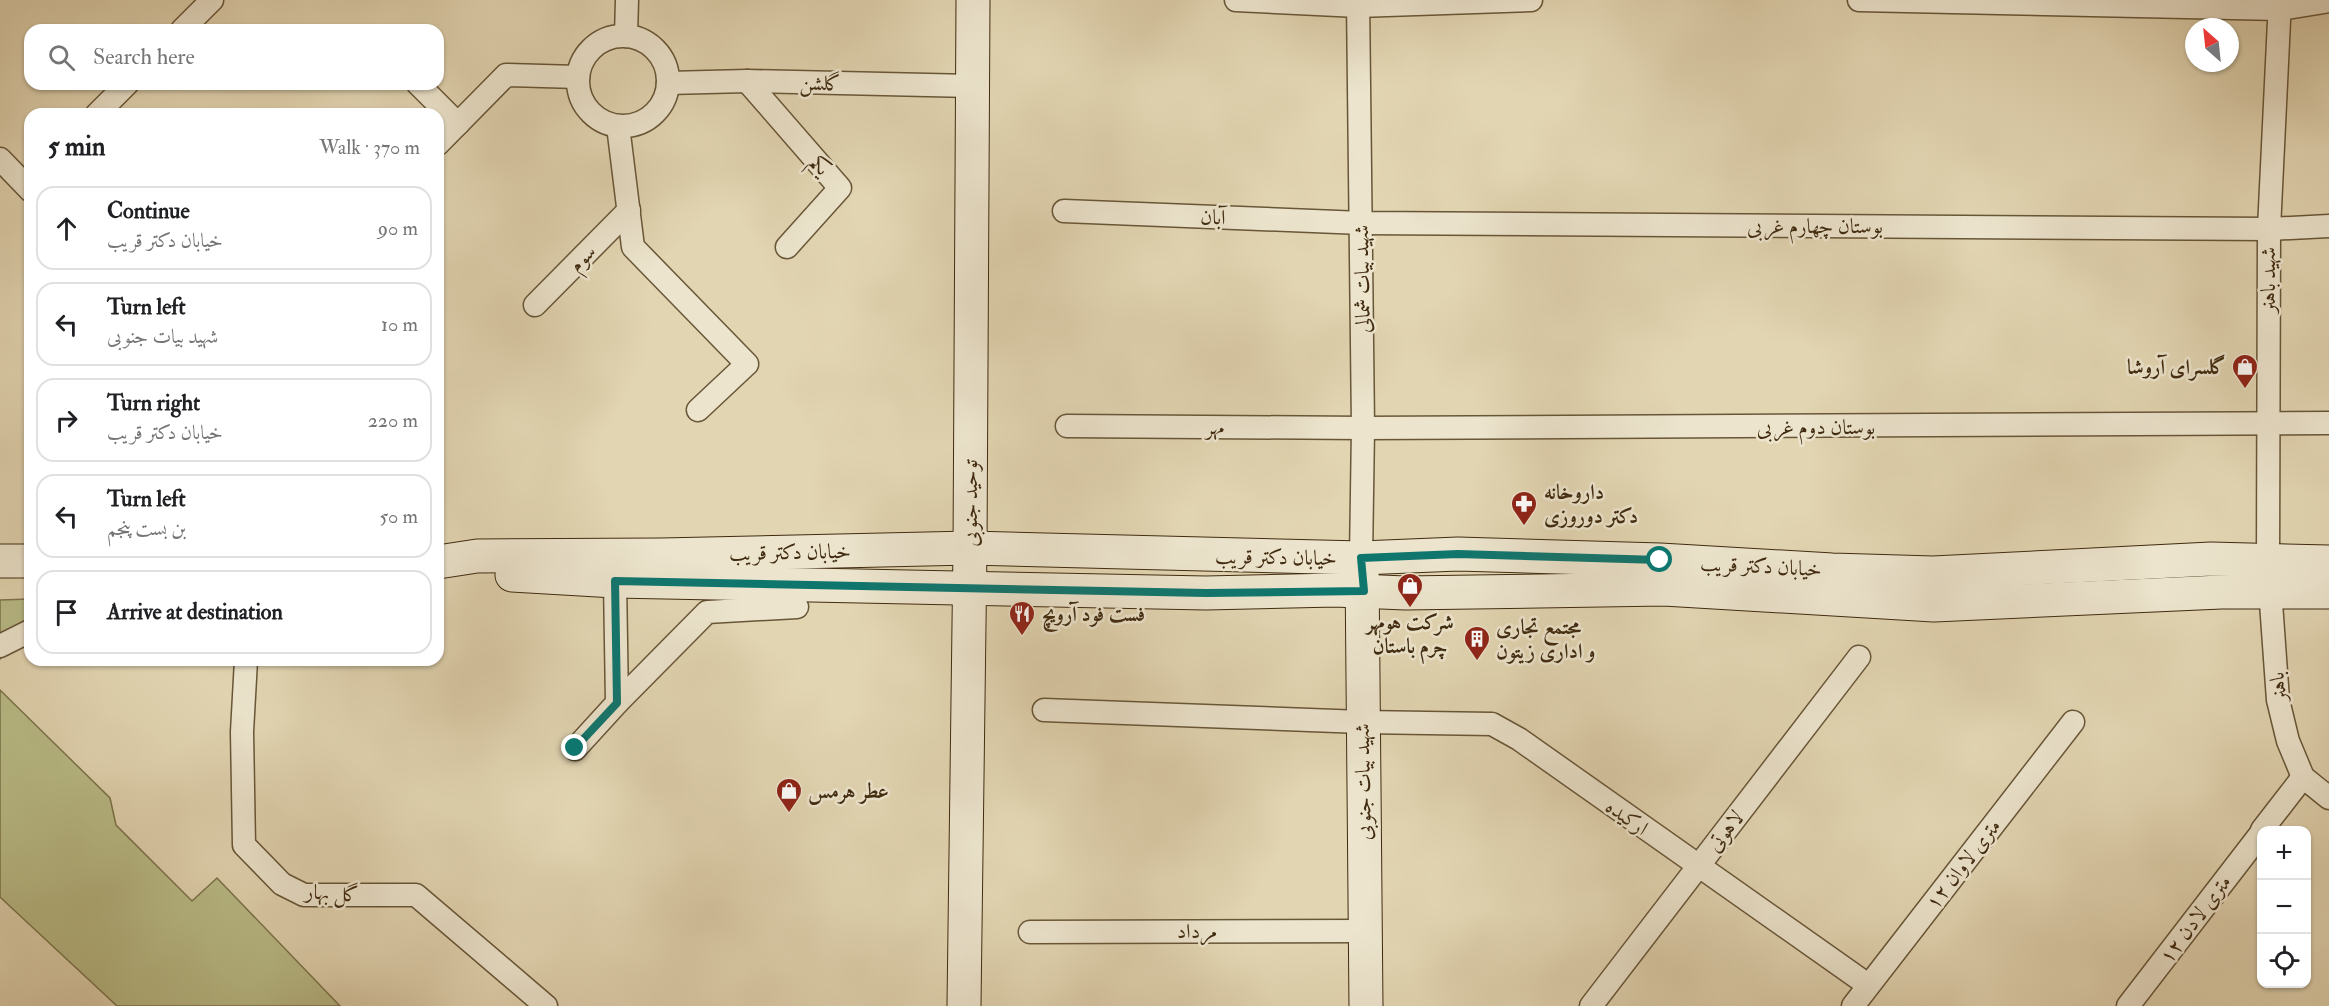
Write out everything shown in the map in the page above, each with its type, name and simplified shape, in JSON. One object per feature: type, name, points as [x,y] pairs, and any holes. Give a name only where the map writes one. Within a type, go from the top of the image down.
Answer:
[{"type":"main road","name":"توحید جنوبی","points":[[964,1006],[970,548],[973,0]]},
{"type":"main road","name":"خیابان دکتر قریب","points":[[444,561],[477,556],[661,555],[970,548],[1361,558],[1458,554],[1660,560],[1832,570],[1933,573],[2211,559],[2329,592]]},
{"type":"main road","name":"شهید بیات جنوبی","points":[[1361,558],[1364,591],[1362,722],[1366,1006]]},
{"type":"main road","points":[[0,561],[24,561]]},
{"type":"main road","name":"خیابان دکتر قریب","points":[[444,570],[615,581],[1206,593],[1364,591],[1405,594],[1664,589],[1934,605],[2221,592],[2269,576],[2329,562]]},
{"type":"street","points":[[188,24],[212,0]]},
{"type":"street","points":[[626,36],[627,0]]},
{"type":"street","points":[[1236,0],[1358,3],[1531,0]]},
{"type":"street","points":[[1859,0],[2280,4],[2329,1]]},
{"type":"street","name":"شهید بیات شمالی","points":[[1358,3],[1364,428],[1361,558]]},
{"type":"street","name":"شهید باهنر","points":[[2269,576],[2269,229],[2280,4]]},
{"type":"street","points":[[626,36],[648,43],[658,53],[665,65],[668,83],[659,109],[647,119],[633,125],[618,126],[602,121],[590,112],[582,99],[578,77],[584,58],[594,47],[606,39],[626,36]]},
{"type":"street","points":[[444,138],[506,75],[578,77]]},
{"type":"street","name":"گلشن","points":[[668,83],[747,81],[972,86]]},
{"type":"street","name":"یکم","points":[[747,81],[840,188],[787,247]]},
{"type":"street","points":[[103,108],[121,90]]},
{"type":"street","points":[[424,90],[442,108]]},
{"type":"street","points":[[444,110],[458,124]]},
{"type":"street","points":[[618,126],[633,247],[747,364],[698,410]]},
{"type":"street","points":[[0,159],[24,181]]},
{"type":"street","name":"سوم","points":[[536,305],[628,210]]},
{"type":"street","name":"آبان","points":[[1064,211],[1362,223]]},
{"type":"street","name":"بوستان چهارم غربی","points":[[1362,223],[2269,229],[2329,226]]},
{"type":"street","name":"بوستان دوم غربی","points":[[1364,428],[2329,423]]},
{"type":"street","name":"مهر","points":[[1067,426],[1364,428]]},
{"type":"street","name":"باهنر","points":[[2269,576],[2278,700],[2288,741],[2303,777],[2329,798]]},
{"type":"street","points":[[615,581],[617,703]]},
{"type":"street","points":[[575,748],[707,612],[797,607]]},
{"type":"street","points":[[0,646],[24,634]]},
{"type":"street","name":"لاهوتی","points":[[1591,1006],[1859,657]]},
{"type":"street","name":"گل بهار","points":[[246,666],[242,732],[244,845],[282,884],[304,895],[416,896],[546,1006]]},
{"type":"street","name":"ارکیده","points":[[1044,710],[1362,722],[1492,724],[1518,738],[1868,985]]},
{"type":"street","name":"۱۲ متری لاوان","points":[[1853,1006],[2073,722]]},
{"type":"street","name":"۱۲ متری لادن","points":[[2266,826],[2303,777]]},
{"type":"street","name":"۱۲ متری لادن","points":[[2128,1006],[2257,838]]},
{"type":"street","name":"مرداد","points":[[1030,932],[1365,931]]},
{"type":"green space","points":[[24,599],[24,638],[0,659],[0,600]]},
{"type":"green space","points":[[0,690],[110,798],[116,825],[192,901],[217,878],[340,1006],[117,1006],[0,897]]},
{"type":"place","name":"گلسرای آروشا","points":[[2245,390]]},
{"type":"place","name":"داروخانه دکتر دوروزی","points":[[1524,527]]},
{"type":"place","name":"شرکت هومهر چرم باستان","points":[[1410,609]]},
{"type":"place","name":"فست فود آرویچ","points":[[1022,637]]},
{"type":"place","name":"مجتمع تجاری و اداری زیتون","points":[[1477,662]]},
{"type":"place","name":"عطر هرمس","points":[[789,814]]},
{"type":"route","points":[[575,748],[617,703],[615,581],[1206,593],[1364,591],[1361,558],[1458,554],[1660,560]]}]
